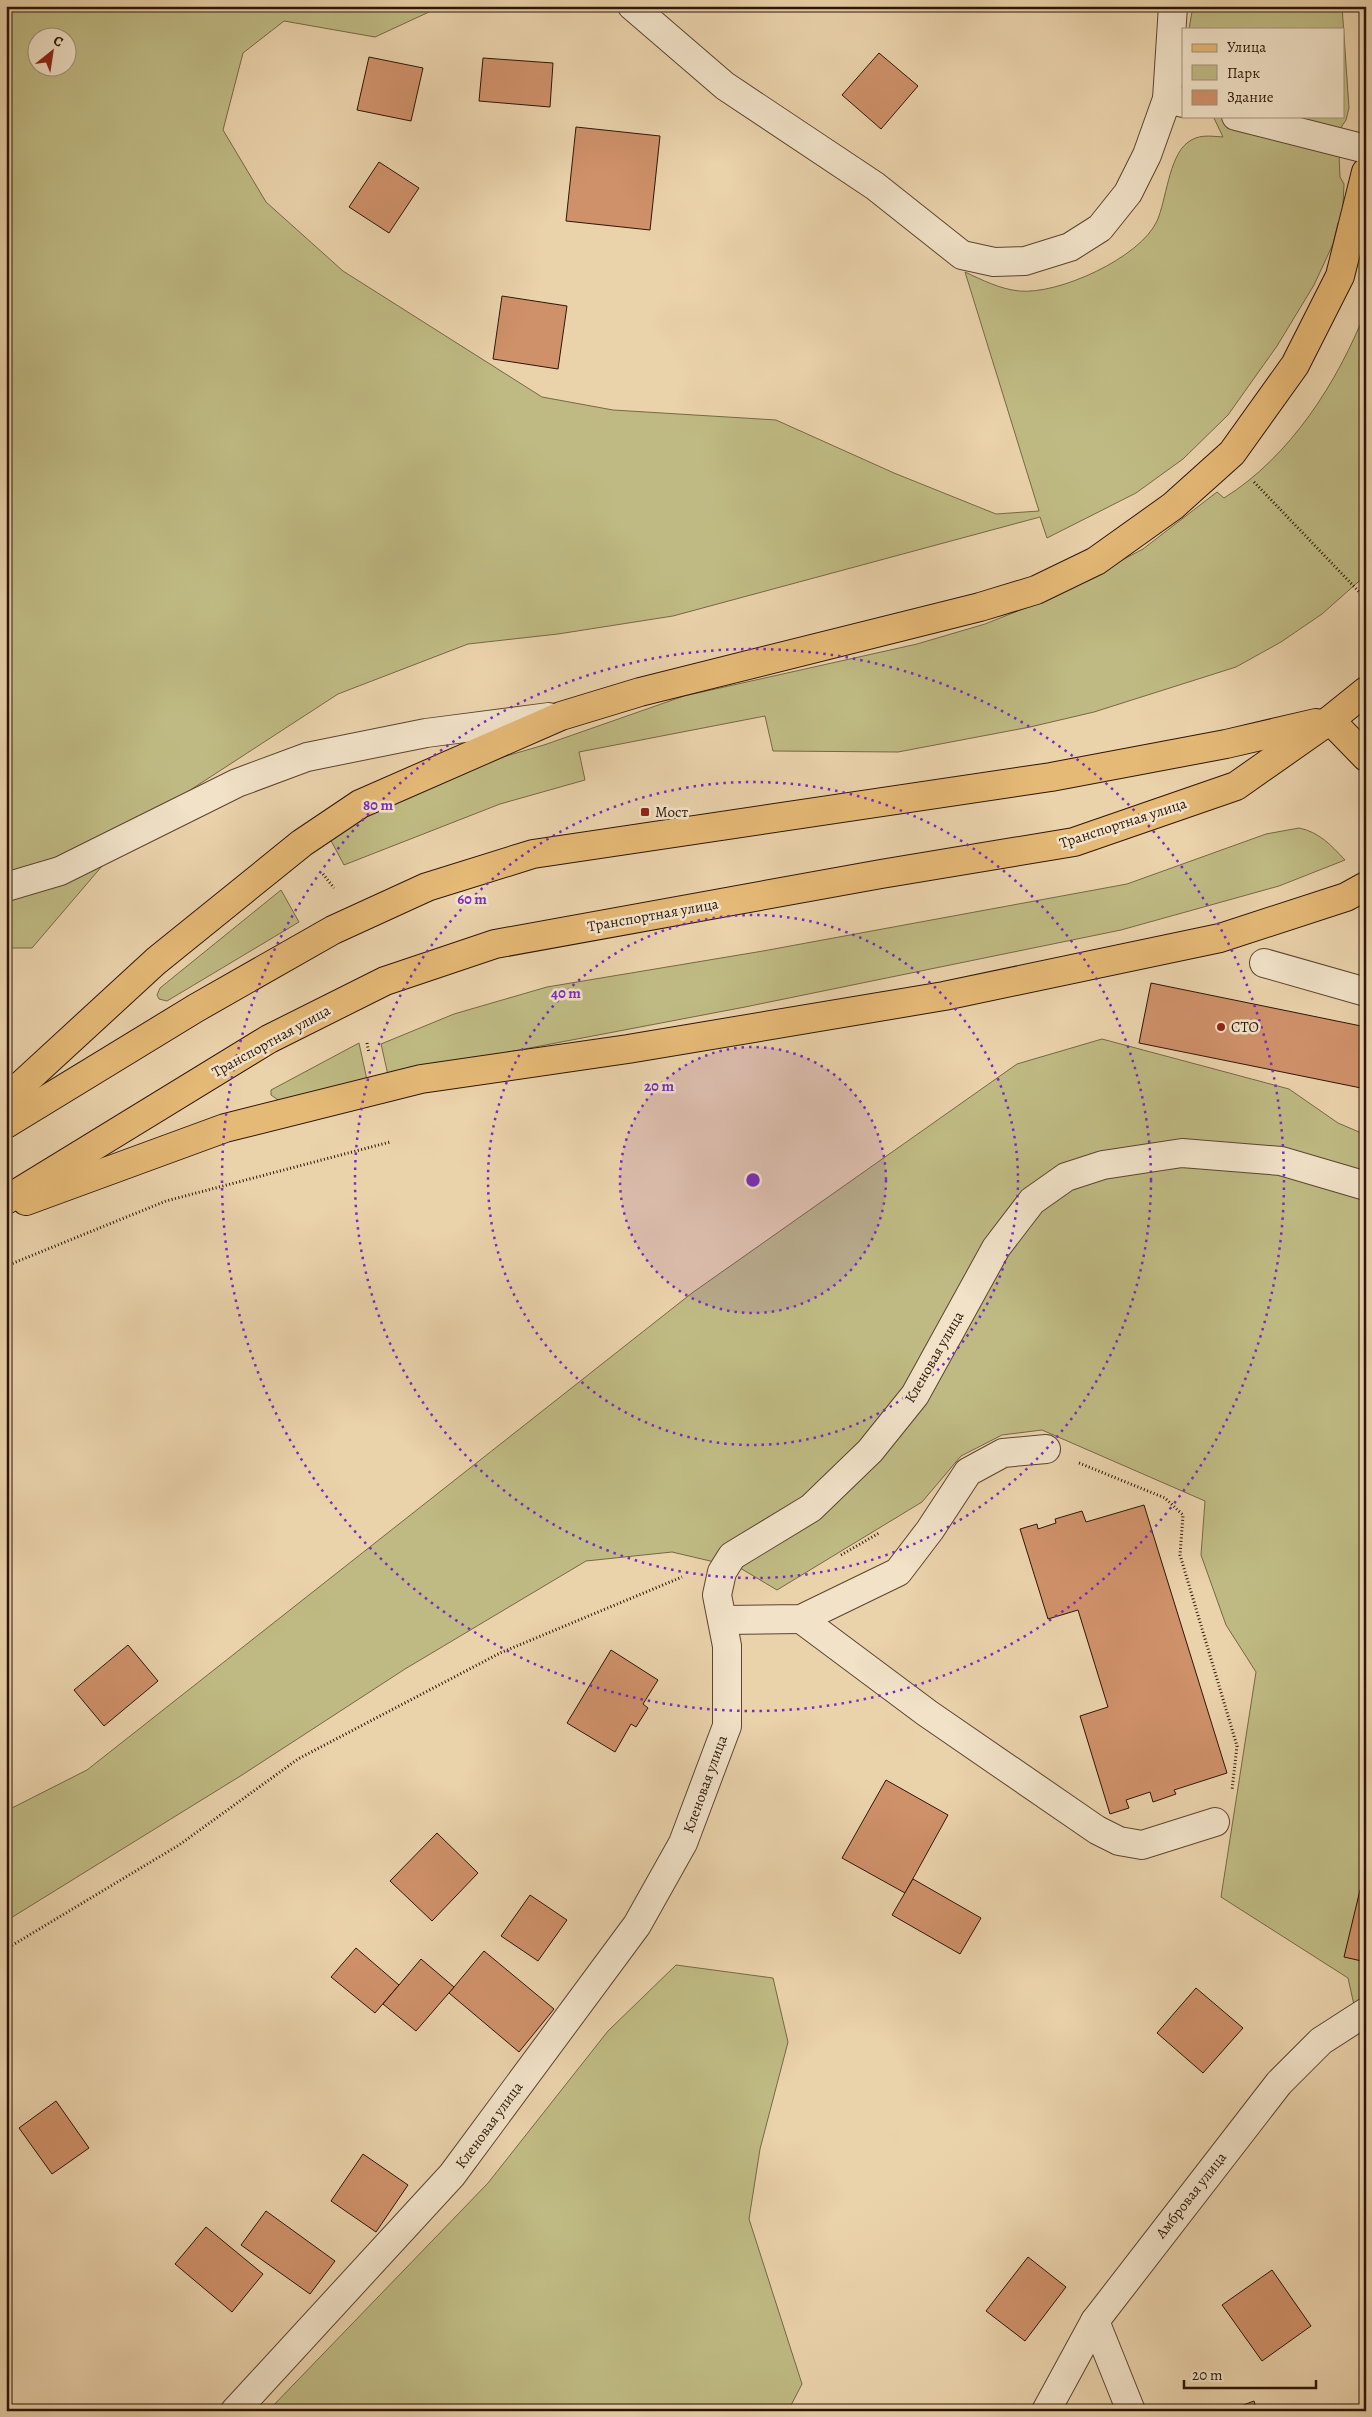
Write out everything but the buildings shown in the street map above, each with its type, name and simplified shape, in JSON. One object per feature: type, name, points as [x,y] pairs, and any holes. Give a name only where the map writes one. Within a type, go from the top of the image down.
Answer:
[{"type":"main road","points":[[6,1099],[156,961],[302,843],[360,804],[561,716],[640,692],[980,608],[1036,590],[1096,561],[1173,506],[1232,453],[1295,365],[1340,276],[1366,172]]},
{"type":"main road","name":"Транспортная улица","points":[[6,1200],[270,1039],[384,981],[495,944],[881,874],[1074,842],[1236,786],[1330,720],[1366,690]]},
{"type":"main road","points":[[1330,720],[1366,757]]},
{"type":"main road","name":"Транспортная улица","points":[[6,1124],[196,1008],[332,930],[427,887],[533,854],[1051,777],[1226,744],[1330,720]]},
{"type":"main road","points":[[6,1209],[225,1128],[422,1079],[628,1049],[944,996],[1220,938],[1346,897],[1366,886]]},
{"type":"street","points":[[632,6],[725,86],[875,186],[962,255],[994,262],[1025,261],[1070,247],[1100,228],[1128,193],[1175,101],[1173,6]]},
{"type":"street","points":[[1244,118],[1366,149]]},
{"type":"street","points":[[6,887],[60,871],[237,783],[307,757],[426,734],[561,716]]},
{"type":"street","points":[[1264,963],[1366,992]]},
{"type":"street","name":"Кленовая улица","points":[[235,2411],[452,2175],[637,1925],[683,1843],[727,1726],[727,1646],[717,1595],[722,1572],[732,1556],[812,1508],[870,1451],[915,1396],[996,1248],[1032,1201],[1066,1177],[1103,1165],[1182,1153],[1281,1161],[1366,1186]]},
{"type":"street","points":[[723,1620],[801,1619],[898,1572],[930,1530],[968,1472],[1003,1453],[1046,1449]]},
{"type":"street","points":[[801,1619],[927,1713],[1096,1830],[1119,1841],[1142,1845],[1216,1822]]},
{"type":"street","name":"Амбровая улица","points":[[1046,2411],[1095,2321],[1279,2083],[1322,2041],[1366,2012]]},
{"type":"street","points":[[1095,2321],[1131,2411]]},
{"type":"path","points":[[1248,475],[1366,599]]},
{"type":"path","points":[[323,874],[335,889]]},
{"type":"path","points":[[6,1266],[166,1202],[390,1142]]},
{"type":"path","points":[[1046,1449],[1165,1498],[1183,1515],[1180,1555],[1237,1746],[1231,1797],[1216,1822]]},
{"type":"path","points":[[839,1556],[887,1528]]},
{"type":"path","points":[[6,1949],[179,1845],[298,1759],[500,1653],[732,1556]]},
{"type":"green space","points":[[6,6],[442,6],[375,37],[284,21],[243,53],[223,130],[266,202],[343,271],[542,397],[613,410],[776,420],[894,473],[996,514],[1039,511],[965,272],[1012,290],[1035,291],[1075,280],[1116,260],[1134,248],[1148,235],[1157,221],[1176,158],[1187,143],[1195,138],[1204,136],[1223,137],[1214,118],[1344,118],[1344,35],[1349,108],[1346,120],[1338,132],[1340,177],[1344,184],[1342,225],[1338,223],[1333,244],[1314,285],[1277,346],[1228,415],[1183,459],[1136,493],[1047,538],[1040,517],[673,616],[558,634],[468,644],[338,694],[138,824],[32,948],[6,948]]},
{"type":"green space","points":[[1193,6],[1342,6],[1344,28],[1189,28]]},
{"type":"green space","points":[[1366,310],[1366,575],[1322,614],[1281,642],[1236,667],[1094,712],[1030,727],[898,752],[773,751],[765,716],[579,752],[585,780],[500,804],[344,865],[328,835],[458,770],[544,745],[684,696],[917,644],[985,624],[1048,599],[1143,549],[1217,492],[1224,498],[1248,481],[1291,439],[1309,416],[1341,364]]},
{"type":"green space","points":[[1299,828],[1319,836],[1330,844],[1345,860],[1279,886],[1121,930],[745,1007],[388,1075],[381,1044],[454,1014],[547,987],[763,951],[1127,884],[1266,834]]},
{"type":"green space","points":[[281,890],[299,922],[167,1001],[159,999],[157,995],[160,988]]},
{"type":"green space","points":[[1102,1039],[1289,1089],[1338,1123],[1366,1135],[1366,2059],[1348,1978],[1221,1897],[1256,1672],[1226,1625],[1201,1555],[1205,1501],[1042,1430],[1002,1435],[961,1456],[922,1502],[777,1590],[740,1568],[672,1552],[586,1561],[405,1669],[242,1775],[6,1921],[6,1811],[87,1770],[692,1293],[1017,1064]]},
{"type":"green space","points":[[359,1043],[367,1080],[281,1102],[271,1095],[271,1090]]},
{"type":"green space","points":[[676,1965],[773,1978],[788,2042],[760,2149],[749,2219],[802,2384],[788,2411],[268,2411],[488,2183],[608,2031]]},
{"type":"place","name":"Мост","points":[[645,812]]},
{"type":"place","name":"СТО","points":[[1221,1027]]}]
